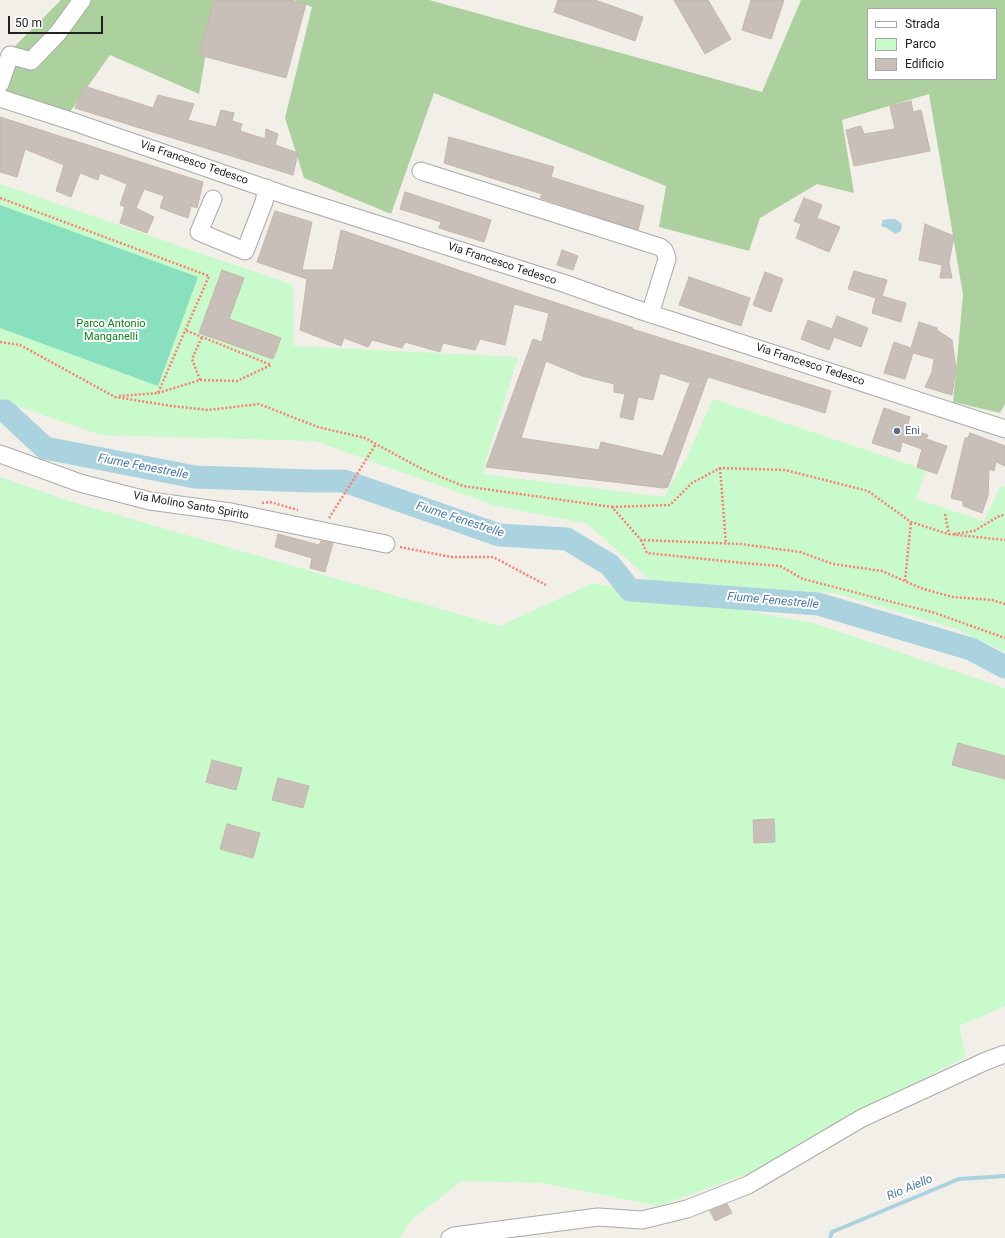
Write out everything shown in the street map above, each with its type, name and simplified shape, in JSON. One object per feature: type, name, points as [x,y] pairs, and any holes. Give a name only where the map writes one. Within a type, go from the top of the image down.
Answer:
[{"type":"street","points":[[0,84],[10,55],[31,61],[58,33],[82,0]]},
{"type":"street","name":"Via Francesco Tedesco","points":[[0,98],[267,188],[563,283],[650,314],[1005,429]]},
{"type":"street","points":[[421,171],[660,247],[664,250],[667,259],[650,314]]},
{"type":"street","points":[[214,199],[199,232],[245,251],[264,202],[267,188]]},
{"type":"street","name":"Via Molino Santo Spirito","points":[[0,454],[80,483],[150,502],[231,512],[386,544]]},
{"type":"street","points":[[450,1238],[454,1236],[598,1217],[642,1220],[687,1209],[748,1186],[862,1118],[986,1061],[1005,1054]]},
{"type":"path","points":[[0,198],[209,276],[158,393]]},
{"type":"path","points":[[115,397],[158,393],[200,380],[238,381],[271,365],[185,330]]},
{"type":"path","points":[[200,380],[192,359],[202,337]]},
{"type":"path","points":[[0,342],[20,345],[115,397],[208,410],[259,404],[318,427],[365,438],[422,469],[462,486],[612,507],[670,505],[692,484],[720,468],[785,470],[868,491],[910,522],[948,534],[1005,540]]},
{"type":"path","points":[[329,518],[376,444]]},
{"type":"path","points":[[720,468],[726,544]]},
{"type":"path","points":[[612,507],[641,540],[647,553],[780,566],[802,579],[935,613],[1005,638]]},
{"type":"path","points":[[945,514],[948,534]]},
{"type":"path","points":[[948,534],[974,532],[1001,515],[1005,516]]},
{"type":"path","points":[[905,581],[910,522]]},
{"type":"path","points":[[641,540],[741,544],[800,552],[833,564],[882,571],[923,589],[953,597],[992,600],[1005,604]]},
{"type":"path","points":[[386,544],[451,557],[493,557],[546,585]]},
{"type":"green space","points":[[61,0],[215,0],[199,94],[110,55],[70,112],[0,90],[0,61]]},
{"type":"green space","points":[[295,0],[429,0],[762,92],[801,0],[1005,0],[1005,404],[1000,413],[953,402],[963,295],[929,94],[842,120],[854,193],[817,184],[760,218],[749,251],[659,227],[666,186],[434,93],[391,214],[304,178],[285,118],[312,7]]},
{"type":"green space","name":"Parco Antonio Manganelli","points":[[0,184],[293,285],[294,346],[518,357],[482,474],[664,497],[687,457],[713,399],[926,470],[916,499],[984,521],[1000,486],[1005,487],[1005,652],[957,629],[834,593],[651,581],[588,524],[496,506],[315,441],[101,435],[0,400]]},
{"type":"green space","points":[[0,205],[198,277],[158,386],[0,328]]},
{"type":"green space","points":[[0,477],[69,501],[500,626],[593,583],[813,623],[1005,688],[1005,1006],[959,1026],[966,1056],[766,1167],[659,1206],[542,1183],[462,1181],[411,1220],[400,1238],[0,1238]]},
{"type":"water","points":[[895,219],[902,224],[901,231],[895,234],[887,228],[881,226],[883,220]]},
{"type":"building","points":[[214,0],[291,0],[306,4],[286,78],[199,55]]},
{"type":"building","points":[[558,0],[595,0],[643,17],[635,41],[554,12]]},
{"type":"building","points":[[674,0],[708,0],[731,39],[705,54]]},
{"type":"building","points":[[751,0],[784,0],[771,39],[742,30]]},
{"type":"building","points":[[84,86],[153,108],[158,95],[194,104],[188,120],[216,127],[221,110],[234,113],[232,121],[242,124],[240,131],[265,139],[266,129],[278,134],[275,145],[298,153],[293,175],[75,108]]},
{"type":"building","points":[[911,101],[913,112],[921,110],[930,151],[854,166],[846,130],[861,126],[864,134],[895,129],[890,106]]},
{"type":"building","points":[[0,117],[203,182],[197,208],[191,206],[188,218],[160,208],[164,196],[144,189],[136,208],[154,217],[147,233],[120,223],[125,207],[120,205],[127,184],[100,173],[98,180],[80,173],[71,197],[56,191],[64,165],[25,149],[17,177],[0,172]]},
{"type":"building","points":[[449,137],[554,167],[551,177],[644,206],[638,230],[540,198],[542,194],[444,163]]},
{"type":"building","points":[[405,192],[491,220],[484,242],[439,228],[441,222],[400,209]]},
{"type":"building","points":[[804,198],[822,205],[817,218],[840,227],[829,252],[796,238],[801,224],[794,221]]},
{"type":"building","points":[[275,211],[312,222],[302,270],[333,270],[341,230],[633,328],[632,329],[831,391],[825,413],[708,377],[668,487],[664,488],[486,467],[533,339],[542,342],[549,313],[514,304],[505,345],[480,339],[475,350],[443,343],[440,352],[405,342],[402,348],[372,340],[368,347],[344,338],[341,346],[300,330],[307,279],[257,262]],"holes":[[[546,361],[582,376],[614,384],[614,392],[625,394],[620,417],[633,420],[638,397],[653,400],[660,373],[690,383],[663,456],[601,442],[599,450],[521,438]]]},
{"type":"building","points":[[925,224],[954,236],[949,263],[952,278],[940,278],[942,265],[919,260]]},
{"type":"building","points":[[562,250],[578,256],[573,270],[557,265]]},
{"type":"building","points":[[222,270],[244,278],[229,319],[281,338],[273,359],[199,333]]},
{"type":"building","points":[[854,271],[887,280],[882,296],[906,303],[901,322],[872,313],[876,298],[848,289]]},
{"type":"building","points":[[765,272],[783,279],[771,312],[753,305]]},
{"type":"building","points":[[689,277],[750,298],[741,326],[679,305]]},
{"type":"building","points":[[837,316],[868,328],[861,347],[834,337],[829,350],[801,339],[808,320],[832,329]]},
{"type":"building","points":[[919,322],[937,328],[937,330],[952,340],[956,368],[952,395],[925,387],[932,372],[934,359],[913,353],[905,379],[884,373],[894,342],[911,348]]},
{"type":"building","name":"Eni","points":[[884,408],[910,417],[907,428],[928,435],[926,439],[947,446],[937,474],[917,467],[922,449],[902,442],[900,452],[872,443]]},
{"type":"building","points":[[970,433],[1005,446],[1005,466],[996,462],[994,471],[989,469],[988,496],[982,513],[963,506],[963,501],[951,498],[965,438],[968,438]]},
{"type":"building","points":[[278,534],[319,545],[321,541],[333,543],[325,572],[310,568],[312,558],[275,547]]},
{"type":"building","points":[[958,743],[1005,756],[1005,779],[952,765]]},
{"type":"building","points":[[212,760],[242,768],[236,790],[206,782]]},
{"type":"building","points":[[278,778],[309,786],[303,808],[272,800]]},
{"type":"building","points":[[774,819],[775,842],[754,843],[753,820]]},
{"type":"building","points":[[227,824],[260,833],[253,858],[220,849]]},
{"type":"building","points":[[727,1204],[732,1213],[715,1221],[710,1211]]},
{"type":"waterway","name":"Fiume Fenestrelle","points":[[0,411],[5,411],[45,448],[195,477],[344,481],[499,535],[567,539],[610,565],[630,590],[818,604],[971,649],[1005,667]]},
{"type":"waterway","name":"Rio Aiello","points":[[830,1238],[832,1232],[959,1179],[1005,1176]]},
{"type":"place","name":"Eni","points":[[897,431]]}]
